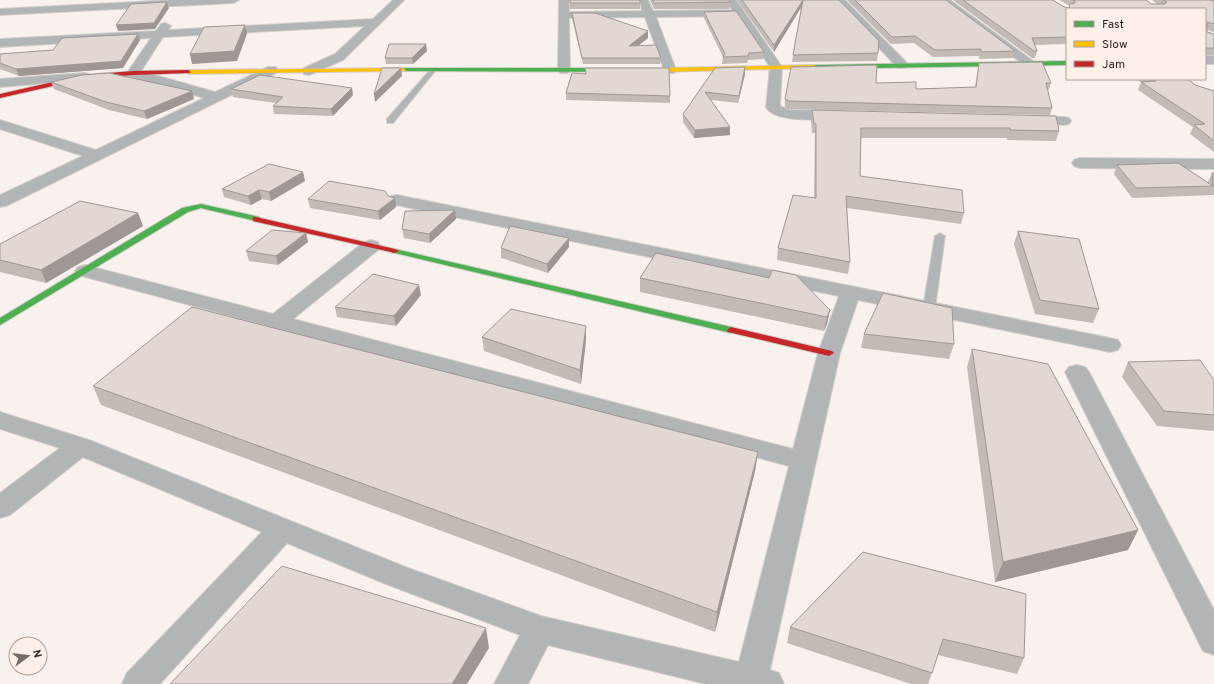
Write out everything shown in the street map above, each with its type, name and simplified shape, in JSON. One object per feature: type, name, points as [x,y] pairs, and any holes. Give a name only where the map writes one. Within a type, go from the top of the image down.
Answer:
[{"type":"street","points":[[0,12],[181,1],[234,0]]},
{"type":"street","points":[[309,71],[339,57],[399,0]]},
{"type":"street","points":[[564,0],[564,70]]},
{"type":"street","points":[[644,0],[670,70]]},
{"type":"street","points":[[730,0],[776,68],[773,107],[777,111],[788,114],[851,115]]},
{"type":"street","points":[[839,0],[902,66]]},
{"type":"street","points":[[943,0],[1031,64]]},
{"type":"street","points":[[133,73],[181,1]]},
{"type":"street","points":[[563,14],[739,13]]},
{"type":"street","points":[[0,43],[376,22]]},
{"type":"street","points":[[0,83],[133,73],[272,70],[670,70],[1066,63]]},
{"type":"street","points":[[0,202],[272,70]]},
{"type":"street","points":[[133,73],[216,97]]},
{"type":"street","points":[[0,96],[84,77]]},
{"type":"street","points":[[1017,120],[1064,121]]},
{"type":"street","points":[[0,124],[97,155]]},
{"type":"street","points":[[1080,163],[1214,164]]},
{"type":"street","points":[[397,200],[1110,345]]},
{"type":"street","points":[[0,322],[185,210],[196,206],[829,352]]},
{"type":"street","points":[[278,322],[371,246]]},
{"type":"street","points":[[85,270],[804,461]]},
{"type":"street","points":[[0,420],[80,446],[397,576],[540,629],[759,682],[804,461],[829,352],[850,292]]},
{"type":"street","points":[[1077,372],[1214,641]]},
{"type":"street","points":[[0,508],[80,446]]},
{"type":"street","points":[[139,684],[282,529]]},
{"type":"street","points":[[511,684],[540,629]]},
{"type":"lane","points":[[390,121],[433,70]]},
{"type":"lane","points":[[929,308],[940,236]]},
{"type":"building","points":[[570,0],[640,0],[640,3],[570,3]]},
{"type":"building","points":[[653,0],[729,0],[730,2],[654,3]]},
{"type":"building","points":[[742,0],[803,0],[774,45]]},
{"type":"building","points":[[803,0],[839,0],[879,41],[878,53],[793,55]]},
{"type":"building","points":[[855,0],[946,0],[1015,51],[981,52],[981,49],[935,50],[915,36],[892,37]]},
{"type":"building","points":[[963,0],[1053,0],[1064,7],[1069,8],[1066,8],[1066,37],[1032,38],[1037,51],[1034,51]]},
{"type":"building","points":[[1073,0],[1146,0],[1151,4],[1165,4],[1167,2],[1163,0],[1214,1],[1214,24],[1207,22],[1207,32],[1214,34],[1214,48],[1206,48],[1206,8],[1069,8],[1070,4],[1075,3]]},
{"type":"building","points":[[167,2],[154,23],[116,25],[131,4]]},
{"type":"building","points":[[736,11],[764,52],[749,53],[748,56],[723,57],[725,54],[704,12]]},
{"type":"building","points":[[572,13],[595,13],[648,31],[629,46],[656,45],[661,58],[582,58]]},
{"type":"building","points":[[245,25],[234,51],[190,54],[204,27]]},
{"type":"building","points":[[138,34],[121,61],[16,69],[0,63],[0,54],[53,50],[62,38]]},
{"type":"building","points":[[389,44],[426,44],[412,58],[385,58]]},
{"type":"building","points":[[1042,62],[1051,83],[1046,83],[1052,108],[789,101],[785,99],[791,67],[877,65],[876,83],[916,82],[916,89],[976,87],[979,63]]},
{"type":"building","points":[[745,67],[739,96],[705,92],[730,127],[695,130],[683,114],[715,68]]},
{"type":"building","points":[[382,68],[401,68],[374,94]]},
{"type":"building","points":[[585,68],[669,68],[670,96],[566,93],[572,73],[586,74]]},
{"type":"building","points":[[109,73],[192,91],[144,111],[106,102],[51,82],[82,75]]},
{"type":"building","points":[[260,75],[352,88],[331,109],[273,106],[283,97],[231,89]]},
{"type":"building","points":[[1154,80],[1189,80],[1195,85],[1214,91],[1214,141],[1194,125],[1205,124],[1141,82],[1156,81]]},
{"type":"building","points":[[812,110],[1056,116],[1059,131],[1010,130],[1010,128],[861,128],[860,176],[962,190],[964,213],[846,196],[850,262],[778,248],[793,195],[816,198],[816,124],[814,123]]},
{"type":"building","points":[[1178,163],[1213,186],[1212,173],[1214,173],[1214,186],[1136,188],[1117,165]]},
{"type":"building","points":[[269,164],[303,172],[269,192],[259,190],[248,196],[222,189]]},
{"type":"building","points":[[329,181],[385,191],[388,196],[395,198],[378,211],[308,199]]},
{"type":"building","points":[[80,201],[138,213],[41,270],[0,260],[0,244]]},
{"type":"building","points":[[455,210],[429,234],[402,229],[405,211]]},
{"type":"building","points":[[510,226],[569,238],[547,264],[501,248]]},
{"type":"building","points":[[272,230],[306,233],[276,256],[246,251]]},
{"type":"building","points":[[1018,231],[1079,239],[1099,309],[1040,300]]},
{"type":"building","points":[[656,253],[769,278],[772,270],[796,275],[830,310],[827,317],[640,278]]},
{"type":"building","points":[[373,274],[419,285],[394,316],[335,307]]},
{"type":"building","points":[[883,293],[952,308],[954,344],[864,334]]},
{"type":"building","points":[[192,307],[758,452],[717,612],[93,386]]},
{"type":"building","points":[[511,309],[586,326],[580,370],[482,337]]},
{"type":"building","points":[[972,349],[1048,364],[1138,530],[1003,562]]},
{"type":"building","points":[[1200,360],[1214,380],[1214,415],[1164,411],[1128,362]]},
{"type":"building","points":[[863,552],[1026,594],[1024,658],[943,639],[932,673],[790,627]]},
{"type":"building","points":[[282,566],[486,628],[452,684],[170,684]]},
{"type":"traffic: fast","points":[[814,67],[1066,63]]},
{"type":"traffic: fast","points":[[403,70],[659,70]]},
{"type":"traffic: fast","points":[[0,322],[185,210],[201,206],[256,219]]},
{"type":"traffic: fast","points":[[395,251],[731,330]]},
{"type":"traffic: slow","points":[[659,70],[814,67]]},
{"type":"traffic: slow","points":[[188,72],[403,70]]},
{"type":"traffic: jam","points":[[0,96],[84,77],[133,73],[188,72]]},
{"type":"traffic: jam","points":[[256,219],[395,251]]},
{"type":"traffic: jam","points":[[731,330],[829,353]]}]
